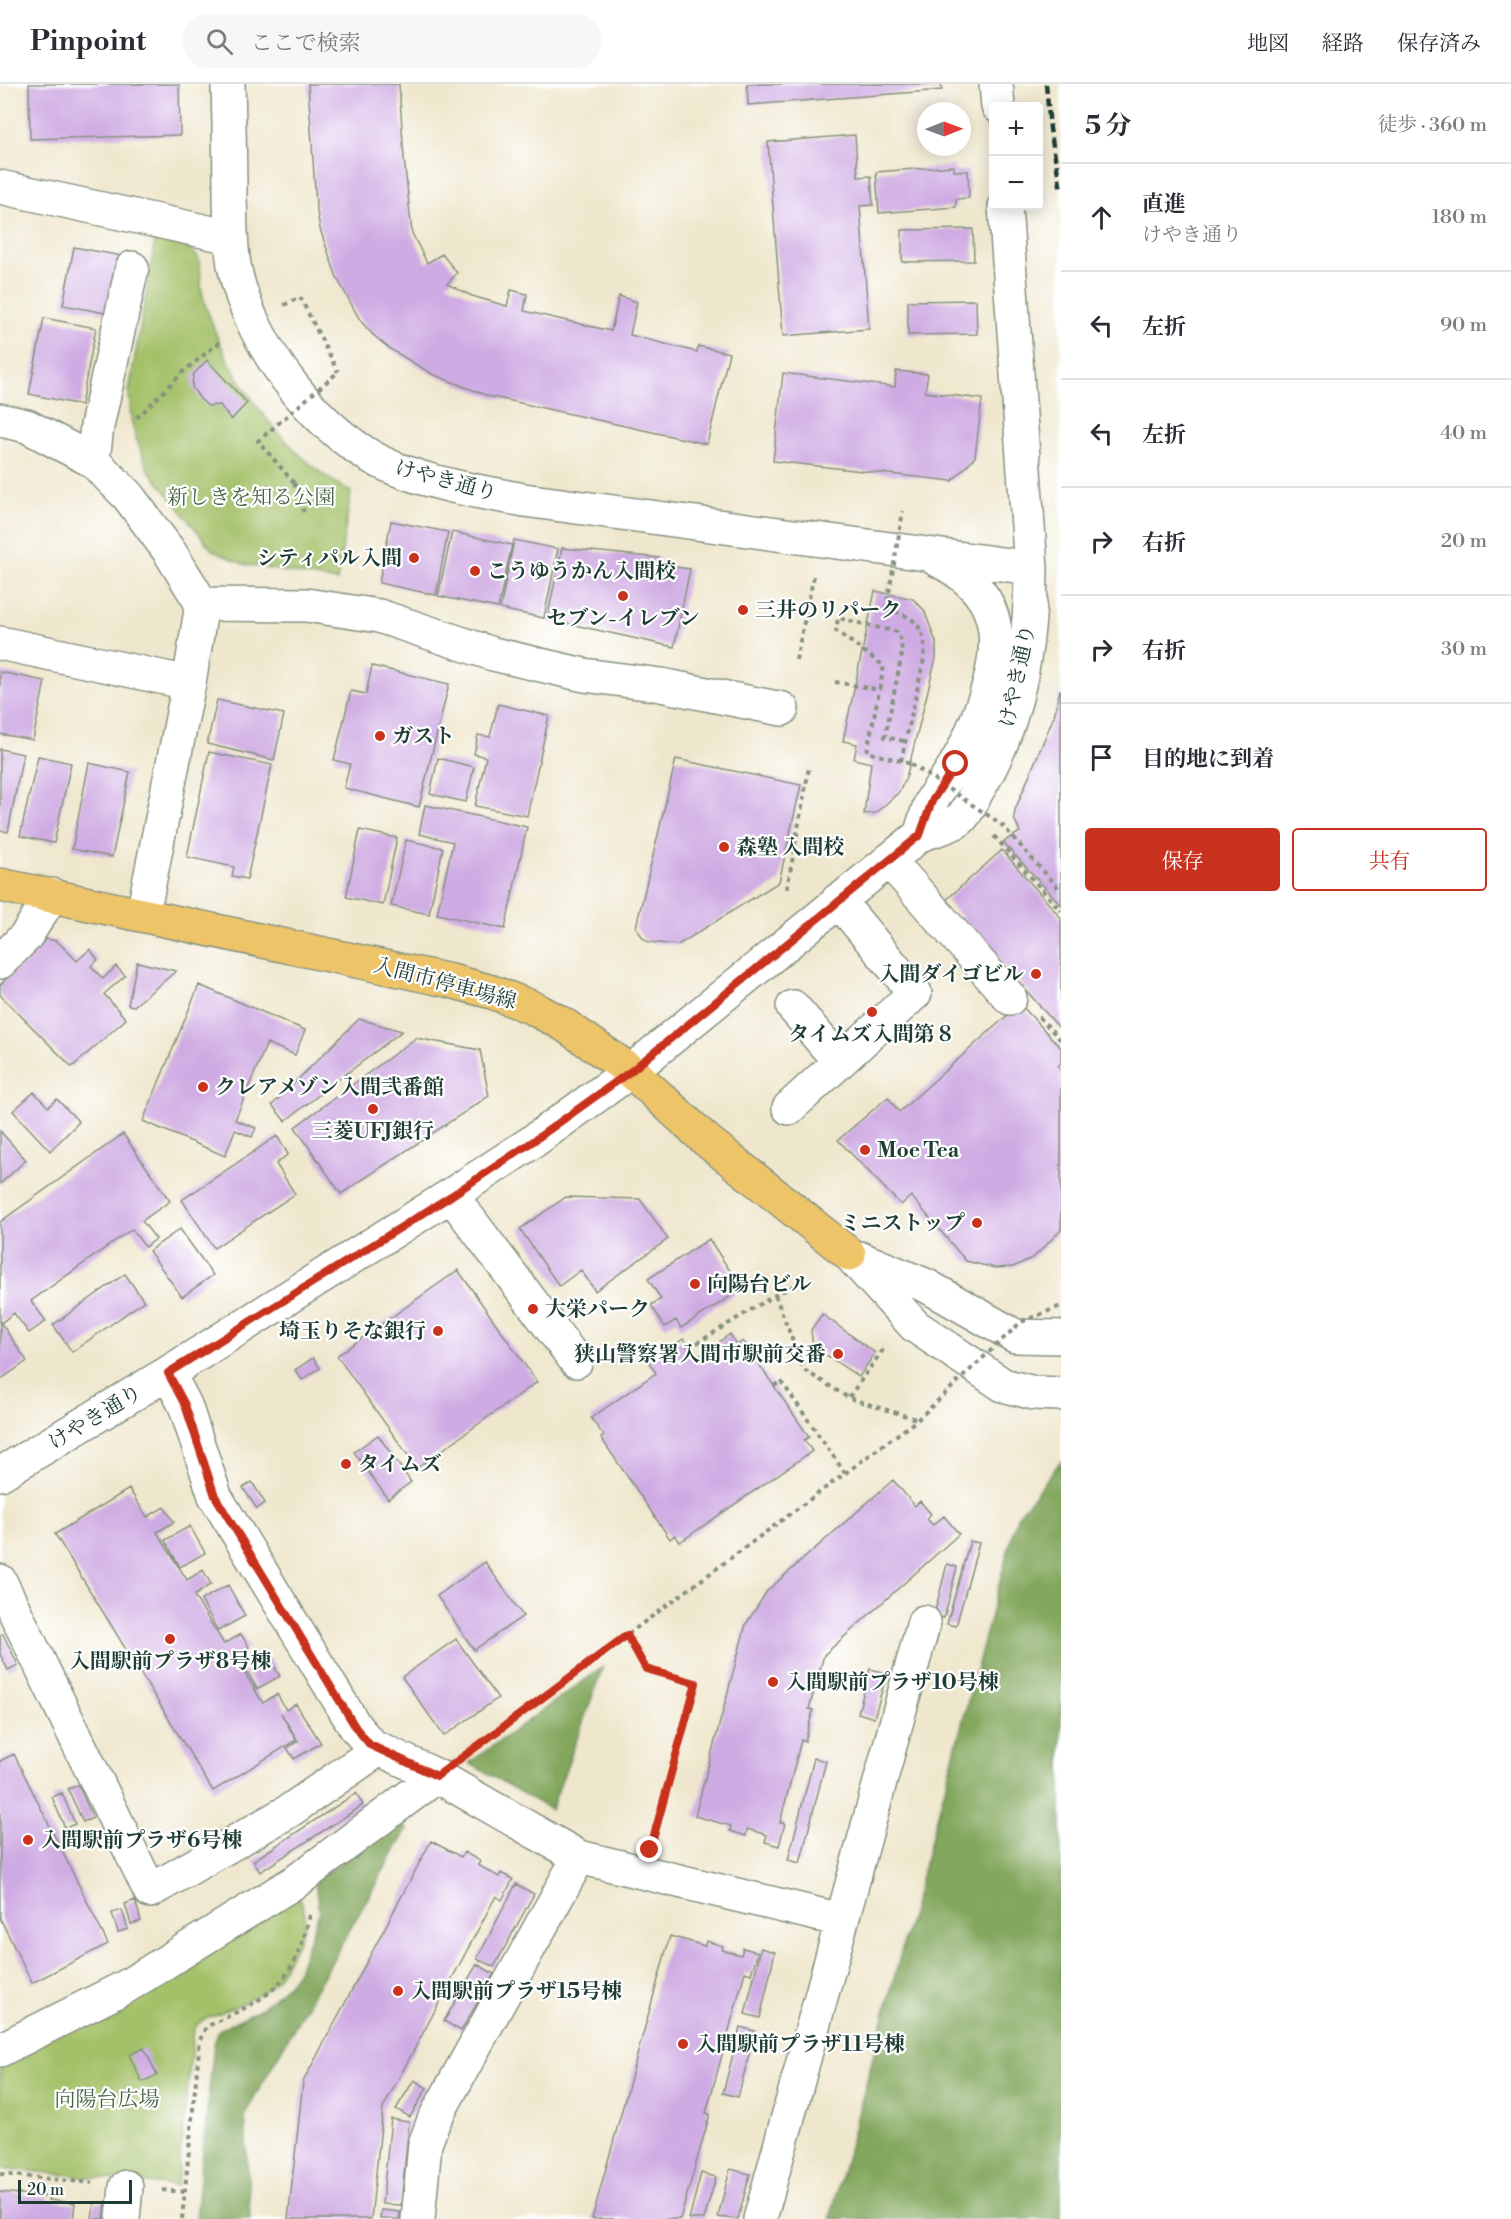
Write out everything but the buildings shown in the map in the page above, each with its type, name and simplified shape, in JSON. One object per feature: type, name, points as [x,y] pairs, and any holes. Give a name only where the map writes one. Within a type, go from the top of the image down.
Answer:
[{"type":"main road","name":"入間市停車場線","points":[[0,885],[451,981],[531,1006],[563,1024],[631,1071],[706,1140],[849,1254]]},
{"type":"street","name":"けやき通り","points":[[0,1474],[168,1373],[451,1196],[532,1142],[631,1071],[920,835],[960,819],[985,779],[1004,739],[1025,662],[1031,608],[1031,568],[524,500],[467,490],[394,468],[364,453],[331,427],[296,390],[260,337],[244,302],[235,270],[231,237],[228,84]]},
{"type":"street","points":[[996,84],[998,102]]},
{"type":"street","points":[[0,187],[231,237]]},
{"type":"street","points":[[1005,210],[1031,568]]},
{"type":"street","points":[[93,461],[97,426],[132,268]]},
{"type":"street","points":[[0,420],[27,426],[93,461],[128,496],[169,551],[202,604],[189,683],[143,914]]},
{"type":"street","name":"けやき通り","points":[[906,551],[930,556],[951,566],[969,580],[982,594],[996,629],[996,651],[992,677],[977,721],[956,764],[932,801],[920,835]]},
{"type":"street","points":[[202,604],[306,604],[379,616],[505,657],[584,675],[661,685],[782,709]]},
{"type":"street","points":[[0,643],[189,683]]},
{"type":"street","points":[[889,860],[1010,998]]},
{"type":"street","points":[[0,962],[26,936],[52,895]]},
{"type":"street","points":[[789,1108],[915,993],[838,900]]},
{"type":"street","points":[[793,1007],[839,1061]]},
{"type":"street","points":[[451,1196],[576,1361]]},
{"type":"street","points":[[849,1254],[927,1286],[1015,1336],[1061,1337]]},
{"type":"street","points":[[849,1254],[915,1326],[1003,1385],[1035,1393],[1061,1394]]},
{"type":"street","points":[[168,1373],[185,1405],[215,1496],[356,1728],[370,1745],[437,1776],[579,1857],[841,1920]]},
{"type":"street","points":[[0,1581],[150,1891],[289,1811],[379,1749]]},
{"type":"street","points":[[760,2219],[924,1622]]},
{"type":"street","points":[[0,2050],[127,1986],[298,1880],[437,1776]]},
{"type":"street","points":[[418,2219],[425,2144],[435,2120],[579,1857]]},
{"type":"street","points":[[123,2219],[126,2187]]},
{"type":"path","points":[[280,306],[300,297],[338,372],[258,441],[294,483],[304,512]]},
{"type":"path","points":[[97,426],[139,416],[184,371],[224,338]]},
{"type":"path","points":[[901,761],[926,644],[921,629],[912,619],[898,612],[886,610],[903,511]]},
{"type":"path","points":[[796,660],[816,568]]},
{"type":"path","points":[[904,741],[885,737],[902,654],[902,641],[897,632],[838,618],[836,631],[884,666],[867,752],[910,764],[1001,824],[1061,891]]},
{"type":"path","points":[[835,682],[880,690]]},
{"type":"path","points":[[787,888],[809,768]]},
{"type":"path","points":[[989,831],[1061,911]]},
{"type":"path","points":[[688,1347],[775,1295],[800,1283]]},
{"type":"path","points":[[775,1295],[804,1370],[849,1398],[917,1420]]},
{"type":"path","points":[[437,1776],[917,1420],[1021,1322],[1061,1306]]},
{"type":"path","points":[[849,1398],[885,1347]]},
{"type":"path","points":[[774,1386],[781,1381],[845,1473]]},
{"type":"path","points":[[627,1635],[646,1669],[696,1683],[653,1839]]},
{"type":"path","points":[[183,2219],[200,2040],[206,2027],[254,2004],[276,1989],[286,1977],[297,1955],[310,1912],[306,1888],[298,1880]]},
{"type":"green space","name":"新しきを知る公園","points":[[155,241],[189,248],[197,256],[202,292],[210,318],[233,369],[248,394],[285,440],[306,460],[328,478],[351,492],[337,581],[243,564],[212,550],[148,469],[131,419],[129,392]]},
{"type":"green space","points":[[1061,1461],[1061,2219],[830,2219],[1017,1517]]},
{"type":"green space","points":[[603,1667],[551,1810],[469,1763]]},
{"type":"green space","points":[[396,1823],[407,1829],[245,2114],[250,2219],[196,2219],[214,2044],[219,2030],[260,2009],[289,1984],[298,1971],[319,1913],[315,1880]]},
{"type":"green space","name":"向陽台広場","points":[[296,1895],[304,1909],[304,1926],[275,1980],[256,1996],[201,2021],[194,2028],[177,2186],[0,2168],[0,2064]]},
{"type":"railway","points":[[1046,84],[1050,129],[1061,190]]},
{"type":"place","name":"シティパル入間","points":[[414,558]]},
{"type":"place","name":"こうゆうかん入間校","points":[[475,571]]},
{"type":"place","name":"セブン-イレブン","points":[[623,596]]},
{"type":"place","name":"三井のリパーク","points":[[743,610]]},
{"type":"place","name":"ガスト","points":[[380,736]]},
{"type":"place","name":"森塾 入間校","points":[[724,847]]},
{"type":"place","name":"入間ダイゴビル","points":[[1036,974]]},
{"type":"place","name":"タイムズ入間第８","points":[[872,1012]]},
{"type":"place","name":"クレアメゾン入間弐番館","points":[[203,1087]]},
{"type":"place","name":"三菱UFJ銀行","points":[[373,1109]]},
{"type":"place","name":"Moe Tea","points":[[865,1150]]},
{"type":"place","name":"ミニストップ","points":[[977,1223]]},
{"type":"place","name":"向陽台ビル","points":[[695,1284]]},
{"type":"place","name":"大栄パーク","points":[[533,1309]]},
{"type":"place","name":"埼玉りそな銀行","points":[[438,1331]]},
{"type":"place","name":"狭山警察署入間市駅前交番","points":[[838,1354]]},
{"type":"place","name":"タイムズ","points":[[346,1464]]},
{"type":"place","name":"入間駅前プラザ8号棟","points":[[170,1639]]},
{"type":"place","name":"入間駅前プラザ10号棟","points":[[773,1682]]},
{"type":"place","name":"入間駅前プラザ6号棟","points":[[28,1840]]},
{"type":"place","name":"入間駅前プラザ15号棟","points":[[398,1991]]},
{"type":"place","name":"入間駅前プラザ11号棟","points":[[683,2044]]},
{"type":"route","points":[[650,1850],[696,1683],[646,1669],[627,1635],[437,1776],[370,1745],[356,1728],[215,1496],[185,1405],[168,1373],[451,1196],[532,1142],[631,1071],[920,835],[932,801],[956,764]]}]
